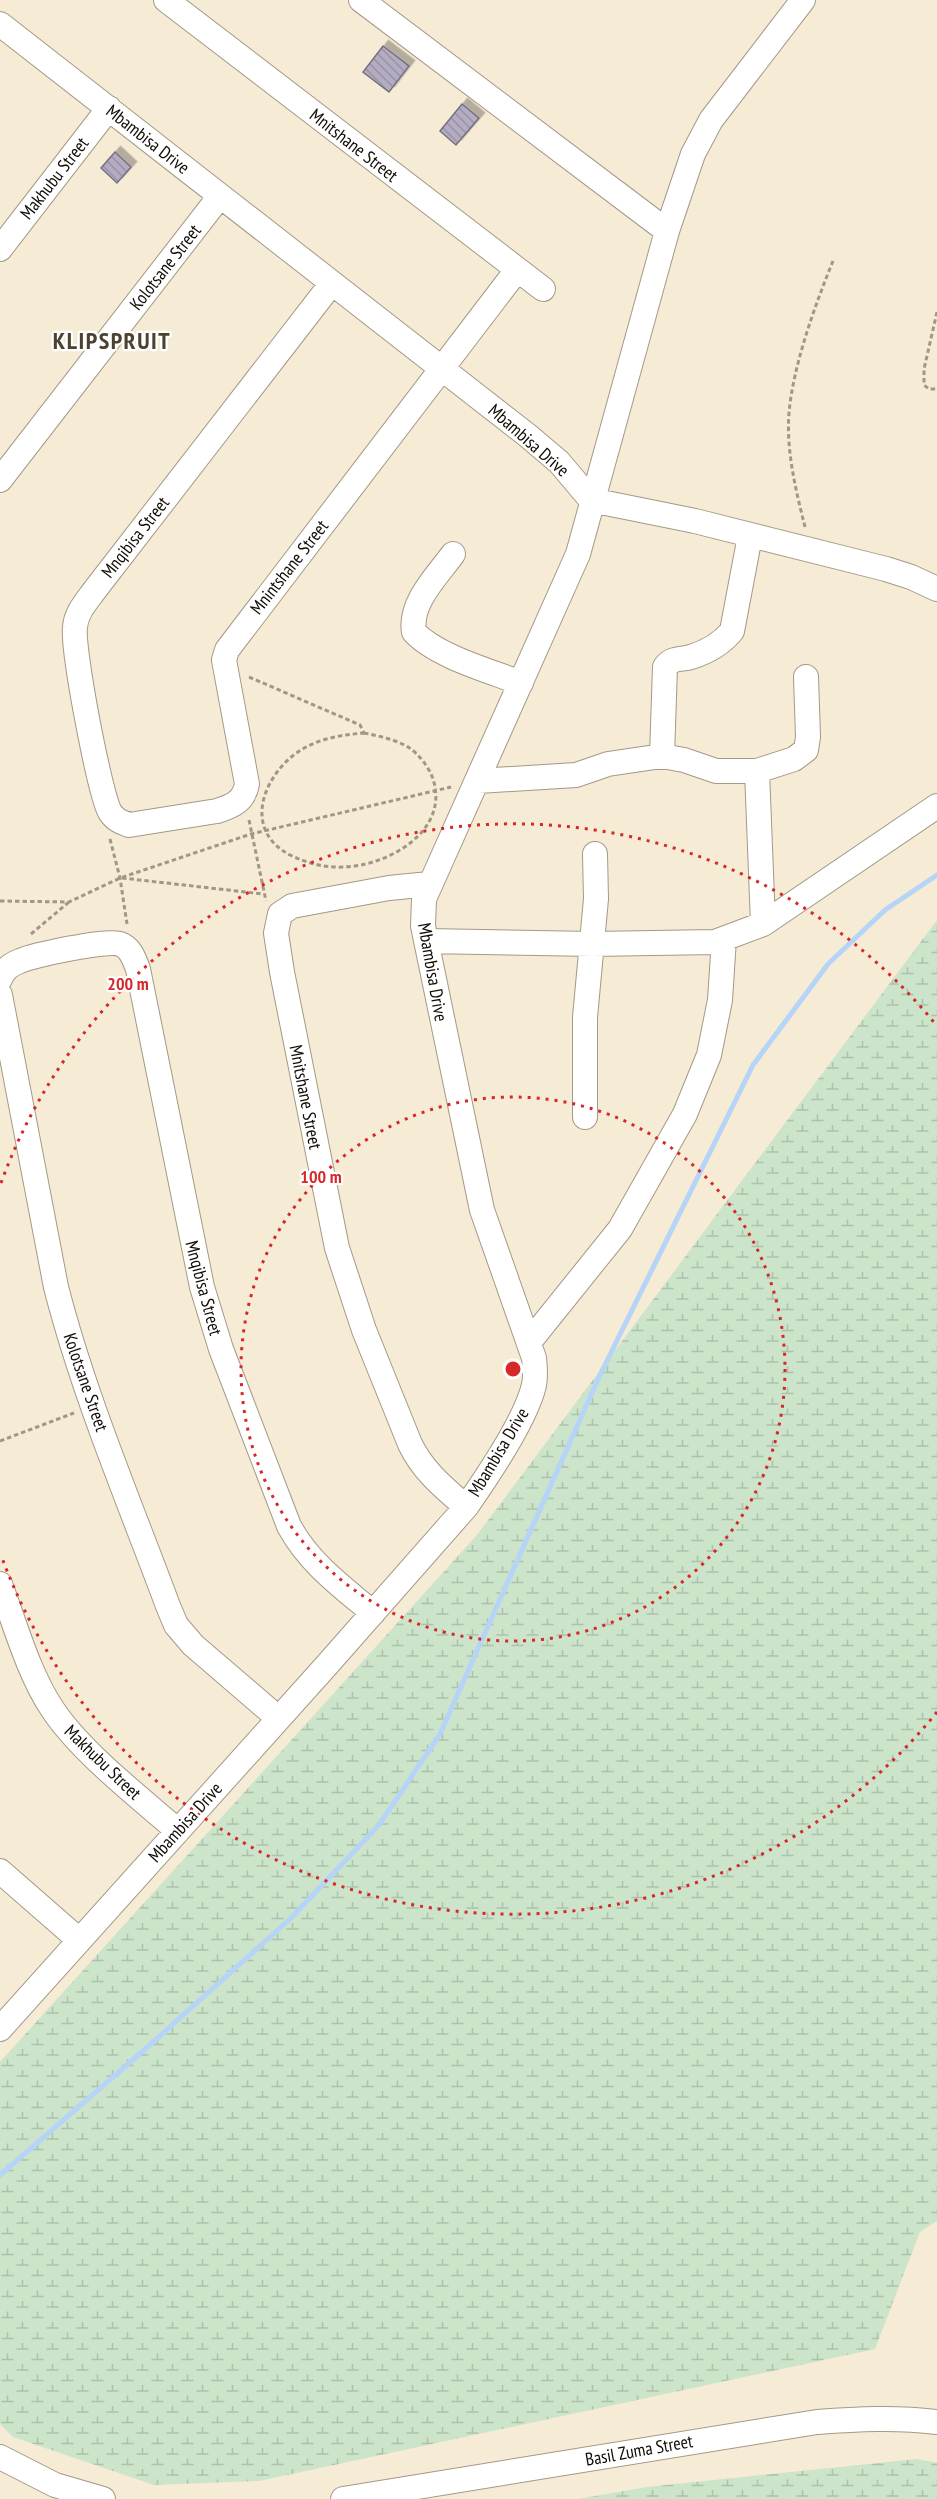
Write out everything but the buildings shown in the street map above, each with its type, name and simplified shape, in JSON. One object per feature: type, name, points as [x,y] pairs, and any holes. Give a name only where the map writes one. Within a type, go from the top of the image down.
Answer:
[{"type":"street","name":"Mnitshane Street","points":[[166,0],[543,289]]},
{"type":"street","points":[[361,0],[668,231]]},
{"type":"street","points":[[803,0],[703,133],[693,154],[668,231],[591,500],[676,516],[886,569],[937,589]]},
{"type":"street","name":"Mbambisa Drive","points":[[0,24],[549,453],[591,500],[578,554],[478,781],[429,884],[423,912],[426,941],[482,1210],[530,1341],[536,1373],[527,1406],[487,1478],[466,1507],[0,2029]]},
{"type":"street","name":"Makhubu Street","points":[[0,249],[109,108]]},
{"type":"street","name":"Kolotsane Street","points":[[0,480],[220,196]]},
{"type":"street","name":"Mnintshane Street","points":[[245,794],[247,784],[225,667],[227,650],[517,270]]},
{"type":"street","name":"Mnqibisa Street","points":[[120,819],[102,787],[75,646],[77,617],[93,591],[332,283]]},
{"type":"street","points":[[662,756],[665,667],[673,660],[690,657],[716,646],[732,631],[750,536]]},
{"type":"street","points":[[453,554],[418,604],[413,614],[414,632],[425,644],[521,683]]},
{"type":"street","points":[[478,781],[576,775],[608,764],[662,756],[684,760],[716,771],[757,771],[794,759],[806,750],[808,737],[806,678]]},
{"type":"street","points":[[757,771],[763,924]]},
{"type":"street","points":[[120,819],[217,811],[230,807],[245,794]]},
{"type":"street","points":[[426,941],[694,944],[724,939],[763,924],[937,806]]},
{"type":"street","points":[[585,1117],[585,1017],[596,899],[595,854]]},
{"type":"street","points":[[278,920],[280,914],[292,906],[388,888],[429,884]]},
{"type":"street","name":"Mnitshane Street","points":[[278,920],[276,933],[282,972],[337,1248],[364,1330],[418,1461],[430,1475],[466,1507]]},
{"type":"street","points":[[530,1341],[620,1229],[685,1114],[709,1055],[720,1000],[724,939]]},
{"type":"street","points":[[0,979],[6,970],[19,961],[103,943],[118,943],[128,947]]},
{"type":"street","name":"Mnqibisa Street","points":[[128,947],[138,969],[193,1250],[221,1349],[289,1526],[299,1545],[308,1556],[373,1613]]},
{"type":"street","name":"Kolotsane Street","points":[[0,995],[56,1287],[78,1365],[176,1625],[193,1645],[278,1718]]},
{"type":"street","name":"Makhubu Street","points":[[0,1584],[35,1674],[54,1712],[75,1737],[178,1831]]},
{"type":"street","points":[[0,1871],[79,1941]]},
{"type":"street","name":"Basil Zuma Street","points":[[343,2499],[817,2422],[863,2419],[913,2419],[937,2422]]},
{"type":"street","points":[[0,2457],[55,2485],[103,2499]]},
{"type":"path","points":[[815,552],[806,531],[797,496],[791,454],[789,413],[797,372],[821,291],[833,261]]},
{"type":"path","points":[[937,312],[923,378],[929,389],[937,389]]},
{"type":"path","points":[[225,667],[360,724],[364,733]]},
{"type":"path","points":[[364,733],[409,748],[426,765],[436,791],[435,812],[426,828],[408,844],[387,857],[364,865],[318,866],[303,861],[274,843],[266,831],[260,812],[274,773],[296,753],[320,741],[340,735],[364,733]]},
{"type":"path","points":[[26,939],[69,902],[120,878],[251,834],[478,781]]},
{"type":"path","points":[[245,794],[263,894],[268,908],[278,920]]},
{"type":"path","points":[[120,819],[109,834],[120,878],[128,947]]},
{"type":"path","points":[[120,878],[263,894]]},
{"type":"path","points":[[0,901],[69,902]]},
{"type":"path","points":[[0,1441],[93,1406]]},
{"type":"green space","points":[[937,920],[937,2221],[920,2232],[875,2349],[259,2481],[154,2485],[13,2437],[0,2424],[0,2062],[477,1535]]},
{"type":"green space","points":[[917,2459],[937,2463],[937,2499],[578,2499],[647,2487]]},
{"type":"waterway","points":[[0,2175],[290,1919],[379,1825],[440,1734],[599,1377],[753,1065],[828,964],[885,910],[937,875]]},
{"type":"district","name":"KLIPSPRUIT","points":[[112,340]]}]
